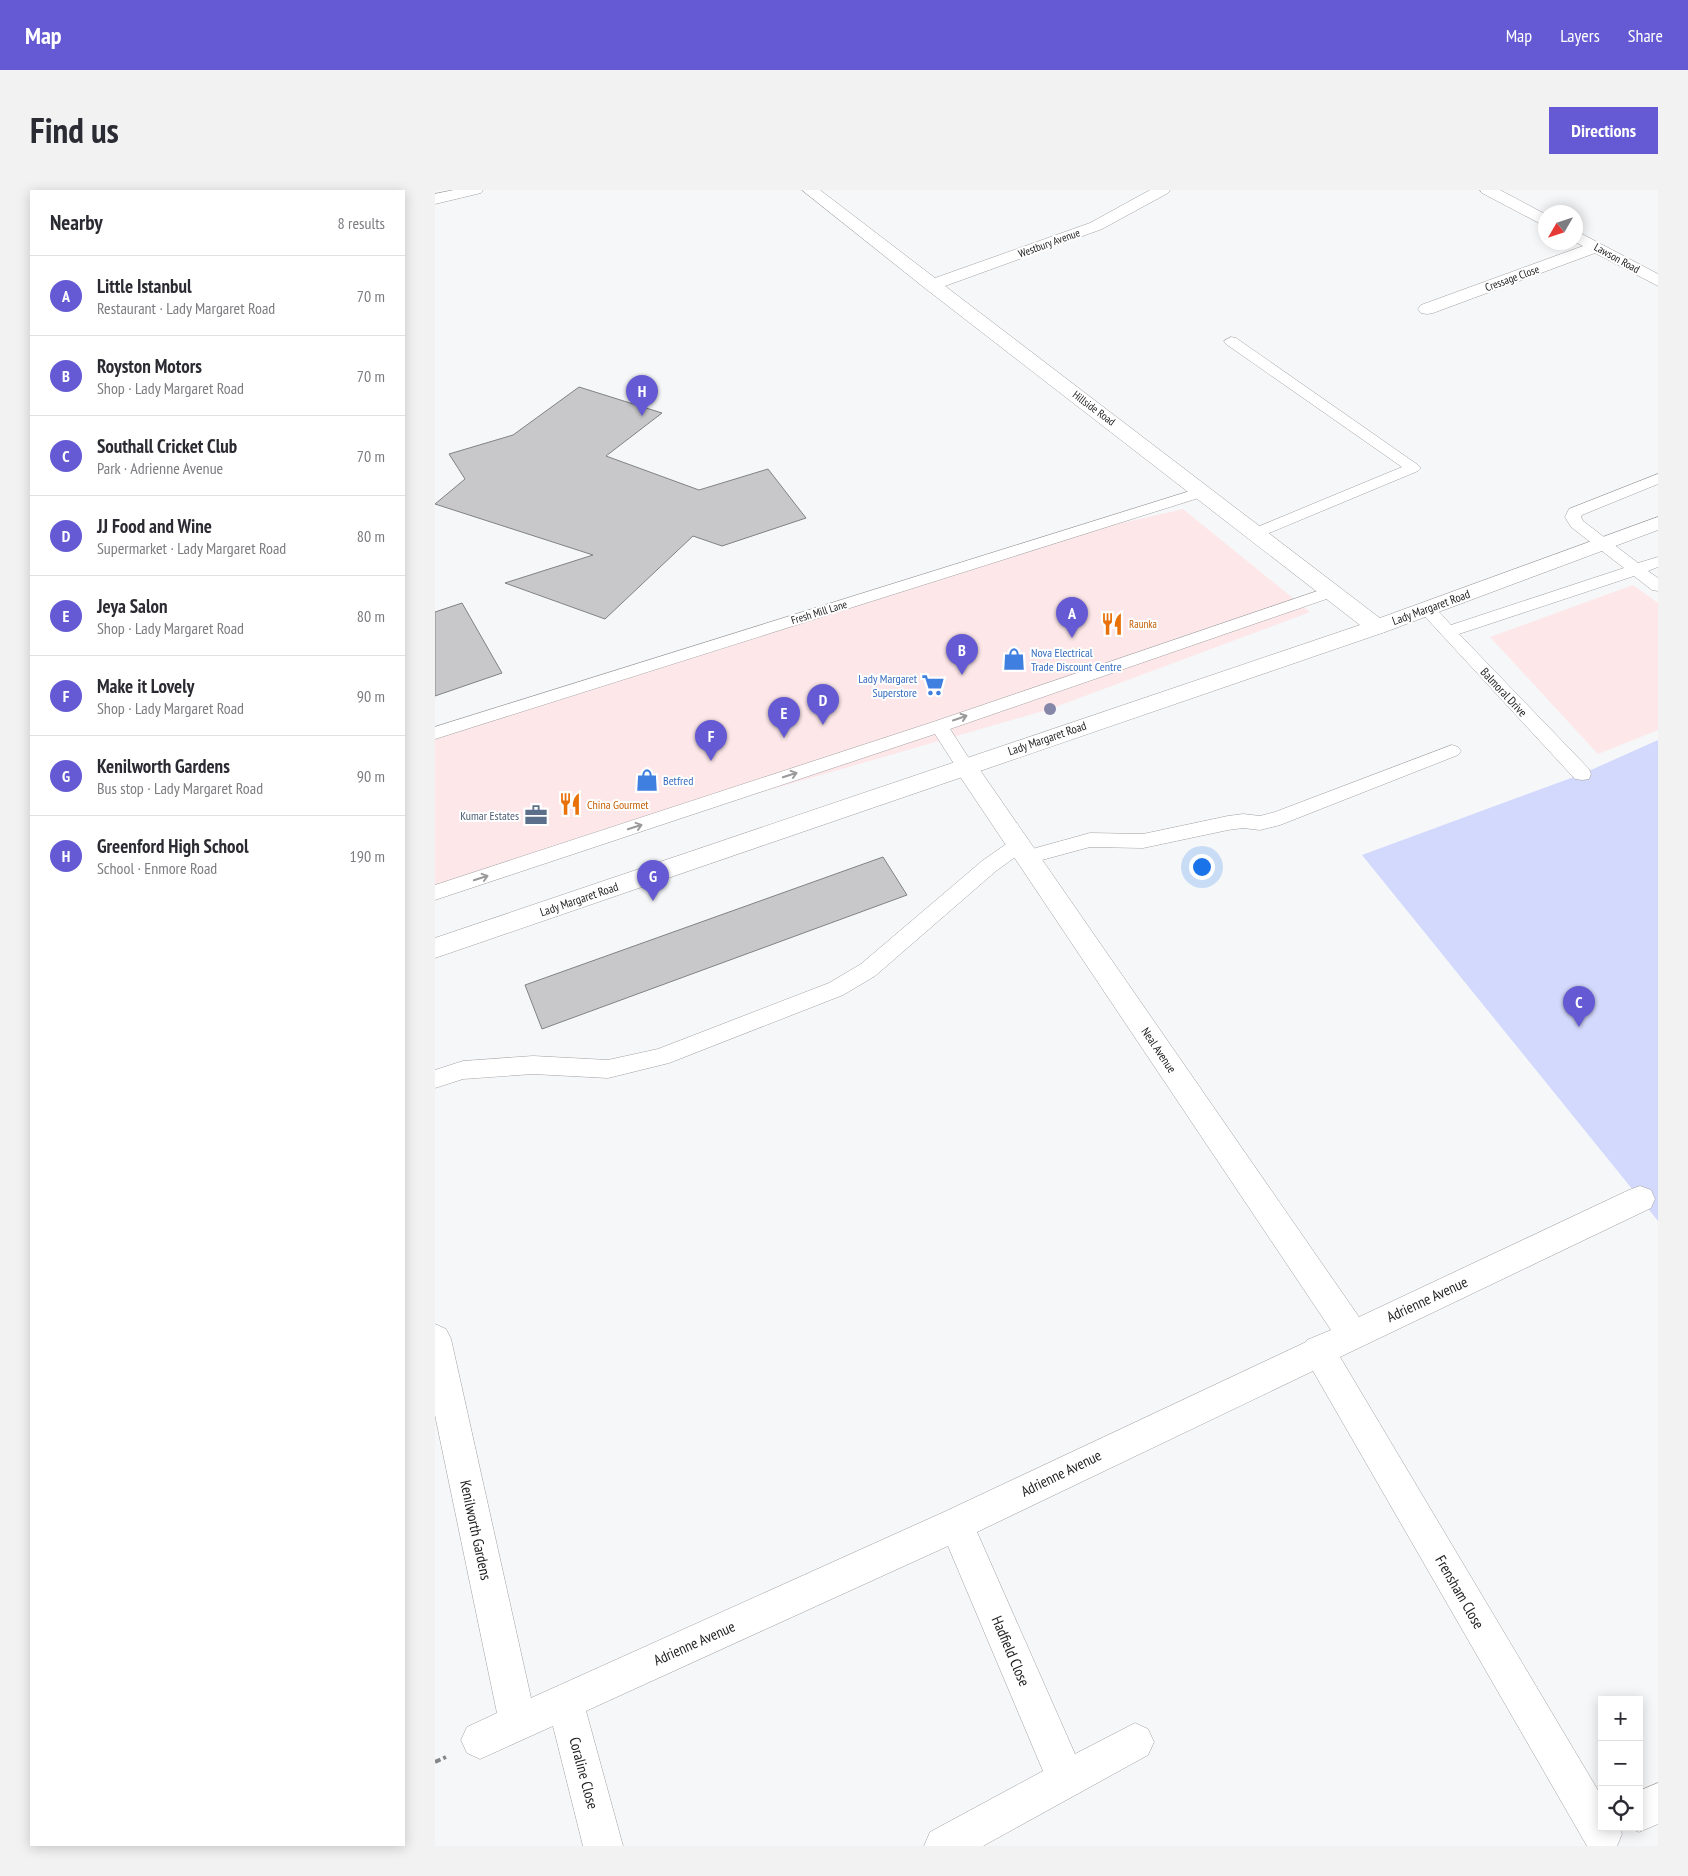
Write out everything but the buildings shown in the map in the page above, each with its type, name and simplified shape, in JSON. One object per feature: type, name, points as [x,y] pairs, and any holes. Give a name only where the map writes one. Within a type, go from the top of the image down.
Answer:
[{"type":"street","points":[[435,199],[475,190]]},
{"type":"street","name":"Hillside Road","points":[[810,190],[1333,591],[1377,627]]},
{"type":"street","name":"Westbury Avenue","points":[[932,285],[1096,226],[1162,190]]},
{"type":"street","points":[[1488,190],[1509,195],[1538,215]]},
{"type":"street","name":"Lawson Road","points":[[1583,240],[1658,281]]},
{"type":"street","name":"Cressage Close","points":[[1427,309],[1597,247]]},
{"type":"street","name":"Lady Margaret Road","points":[[435,948],[1377,627],[1658,523]]},
{"type":"street","name":"Neal Avenue","points":[[965,766],[1352,1334]]},
{"type":"street","name":"Adrienne Avenue","points":[[480,1740],[956,1524],[1318,1350],[1640,1199]]},
{"type":"street","name":"Kenilworth Gardens","points":[[435,1338],[518,1722]]},
{"type":"street","name":"Frensham Close","points":[[1318,1350],[1599,1836]]},
{"type":"street","name":"Hadfield Close","points":[[956,1524],[1066,1779]]},
{"type":"street","name":"Coraline Close","points":[[565,1701],[603,1846]]},
{"type":"street","points":[[944,1846],[1135,1742]]},
{"type":"street","points":[[1643,1811],[1658,1802]]},
{"type":"lane","points":[[1231,341],[1413,468],[1256,533]]},
{"type":"lane","points":[[1658,480],[1575,512],[1573,517],[1577,524],[1658,586]]},
{"type":"lane","name":"Fresh Mill Lane","points":[[435,733],[1203,492]]},
{"type":"lane","points":[[1448,632],[1658,562]]},
{"type":"lane","points":[[435,893],[939,726],[1333,591]]},
{"type":"lane","name":"Balmoral Drive","points":[[1426,609],[1582,774]]},
{"type":"lane","points":[[939,726],[965,766]]},
{"type":"lane","points":[[435,1080],[463,1070],[533,1065],[608,1069],[661,1057],[836,989],[868,970],[989,866],[1023,851],[1091,840],[1143,841],[1228,823],[1243,821],[1260,823],[1280,818],[1452,751]]},
{"type":"shaded area","points":[[1183,509],[1310,612],[1050,709],[435,886],[435,738],[1010,549]]},
{"type":"shaded area","points":[[1633,585],[1658,603],[1658,730],[1598,754],[1490,637]]},
{"type":"shaded area","points":[[1658,740],[1658,1221],[1362,855],[1582,774]]},
{"type":"place","name":"Greenford High School","points":[[642,416]]},
{"type":"place","name":"Raunka","points":[[1112,624]]},
{"type":"place","name":"Little Istanbul","points":[[1072,638]]},
{"type":"place","name":"Nova Electrical Trade Discount Centre","points":[[1014,659]]},
{"type":"place","name":"Royston Motors","points":[[962,675]]},
{"type":"place","name":"Lady Margaret Superstore","points":[[933,685]]},
{"type":"place","name":"JJ Food and Wine","points":[[823,725]]},
{"type":"place","name":"Jeya Salon","points":[[784,738]]},
{"type":"place","name":"Make it Lovely","points":[[711,761]]},
{"type":"place","name":"Betfred","points":[[647,780]]},
{"type":"place","name":"China Gourmet","points":[[570,804]]},
{"type":"place","name":"Kumar Estates","points":[[536,815]]},
{"type":"place","name":"Kenilworth Gardens","points":[[653,901]]},
{"type":"place","name":"Southall Cricket Club","points":[[1579,1027]]}]
